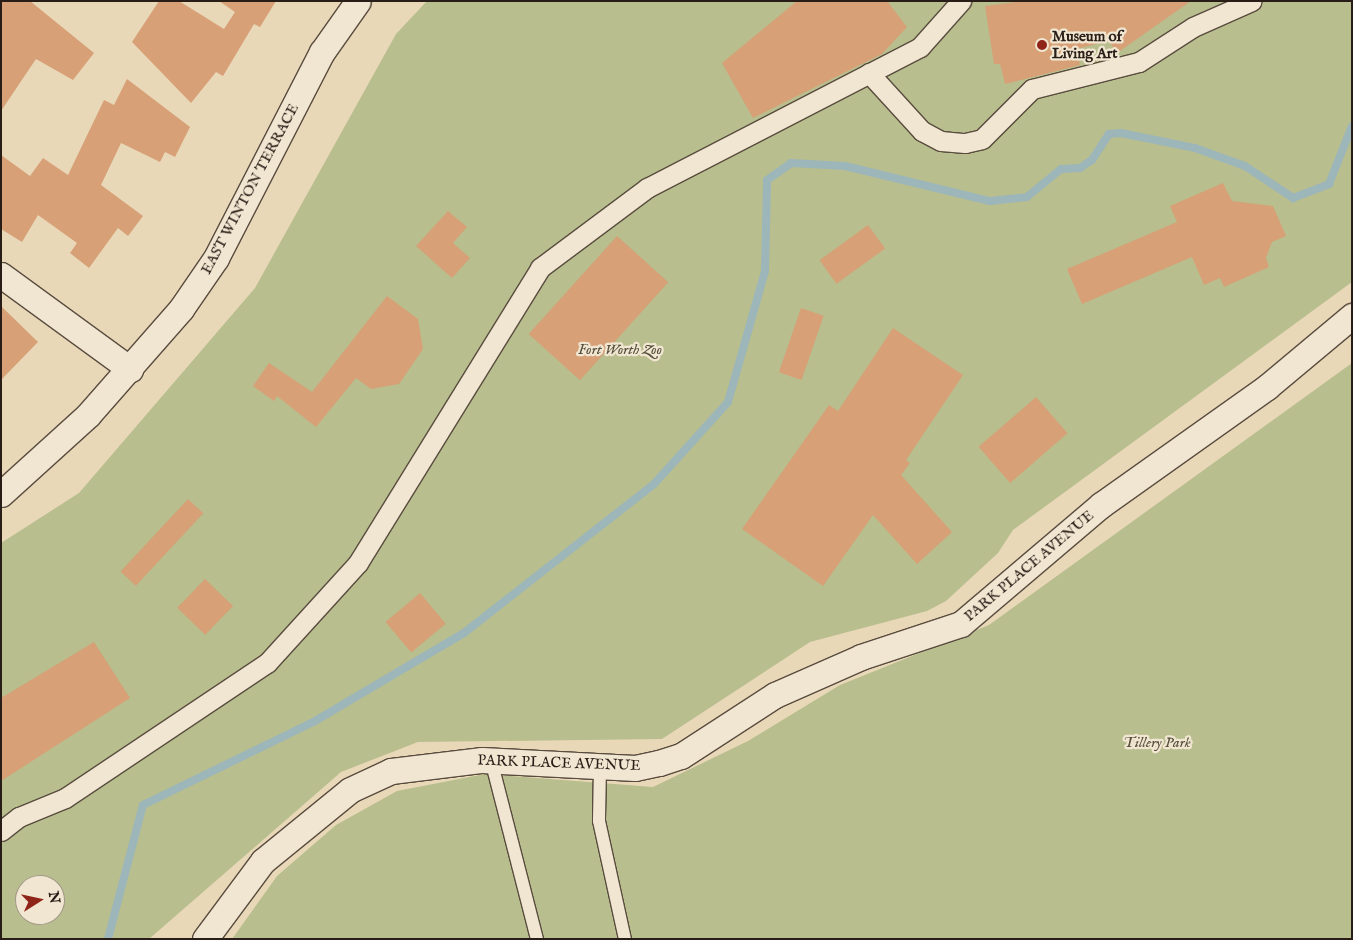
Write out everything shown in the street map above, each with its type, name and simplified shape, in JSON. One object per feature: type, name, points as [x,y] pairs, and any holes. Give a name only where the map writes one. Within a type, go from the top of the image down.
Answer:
[{"type":"street","name":"EAST WINTON TERRACE","points":[[1,494],[88,415],[130,369],[216,258],[322,52],[358,1]]},
{"type":"street","points":[[1,831],[19,817],[65,798],[268,663],[358,563],[540,268],[647,188],[920,47],[961,1]]},
{"type":"street","points":[[869,73],[922,130],[941,141],[965,143],[982,139],[1032,90],[1138,62],[1192,27],[1252,1]]},
{"type":"street","points":[[1,275],[130,369]]},
{"type":"street","name":"PARK PLACE AVENUE","points":[[204,939],[263,861],[350,790],[391,771],[491,760],[635,768],[681,756],[775,695],[861,657],[960,624],[1101,505],[1266,387],[1352,316]]},
{"type":"lane","points":[[491,760],[537,939]]},
{"type":"lane","points":[[600,767],[599,821],[625,939]]},
{"type":"green space","name":"Fort Worth Zoo","points":[[427,1],[1352,1],[1352,282],[1013,530],[998,553],[946,601],[927,611],[810,642],[662,739],[418,742],[341,772],[149,939],[1,939],[1,543],[79,493],[255,288],[396,34]]},
{"type":"green space","name":"Tillery Park","points":[[1352,363],[1352,939],[232,939],[277,876],[336,825],[397,791],[485,774],[653,787],[748,741],[840,685],[989,625]]},
{"type":"building","points":[[1,1],[30,1],[94,53],[73,80],[36,59],[1,111]]},
{"type":"building","points":[[159,1],[179,1],[224,29],[235,12],[219,1],[276,1],[260,27],[254,24],[223,76],[216,72],[191,103],[132,42]]},
{"type":"building","points":[[797,1],[887,1],[907,27],[882,54],[753,118],[722,63]]},
{"type":"building","name":"Museum of Living Art","points":[[1024,1],[1191,1],[1117,53],[1109,41],[1076,49],[1080,65],[1005,84],[1000,64],[994,64],[985,6]]},
{"type":"building","points":[[127,79],[190,127],[175,157],[165,152],[160,162],[121,143],[101,185],[143,216],[128,236],[118,228],[89,268],[70,253],[77,243],[38,215],[22,242],[1,229],[1,155],[30,176],[43,158],[68,175],[104,100],[114,105]]},
{"type":"building","points":[[1223,183],[1232,201],[1273,206],[1286,236],[1272,242],[1266,258],[1269,267],[1224,287],[1220,278],[1204,285],[1192,257],[1082,304],[1067,269],[1177,222],[1170,206]]},
{"type":"building","points":[[448,211],[467,227],[453,243],[470,258],[452,278],[416,246]]},
{"type":"building","points":[[868,225],[885,248],[837,284],[819,260]]},
{"type":"building","points":[[617,236],[668,282],[580,380],[529,334]]},
{"type":"building","points":[[387,296],[418,319],[423,349],[399,384],[371,389],[356,378],[316,427],[277,396],[274,401],[253,386],[269,363],[312,392]]},
{"type":"building","points":[[1,306],[38,342],[1,380]]},
{"type":"building","points":[[801,308],[824,316],[802,380],[779,372]]},
{"type":"building","points":[[893,328],[963,375],[906,460],[910,463],[901,475],[952,532],[917,564],[873,515],[823,586],[742,529],[829,405],[838,411]]},
{"type":"building","points":[[1036,397],[1067,433],[1010,483],[979,447]]},
{"type":"building","points":[[188,499],[203,513],[136,586],[120,571]]},
{"type":"building","points":[[205,579],[233,606],[205,635],[177,608]]},
{"type":"building","points":[[420,593],[446,624],[411,653],[386,622]]},
{"type":"building","points":[[94,642],[130,698],[1,781],[1,698]]},
{"type":"waterway","points":[[108,939],[143,805],[315,721],[464,633],[654,484],[728,402],[765,271],[767,180],[791,163],[845,166],[990,201],[1027,197],[1061,169],[1080,168],[1092,160],[1109,134],[1121,133],[1195,148],[1245,166],[1293,198],[1329,184],[1352,126]]},
{"type":"place","name":"Museum of Living Art","points":[[1042,45]]}]
